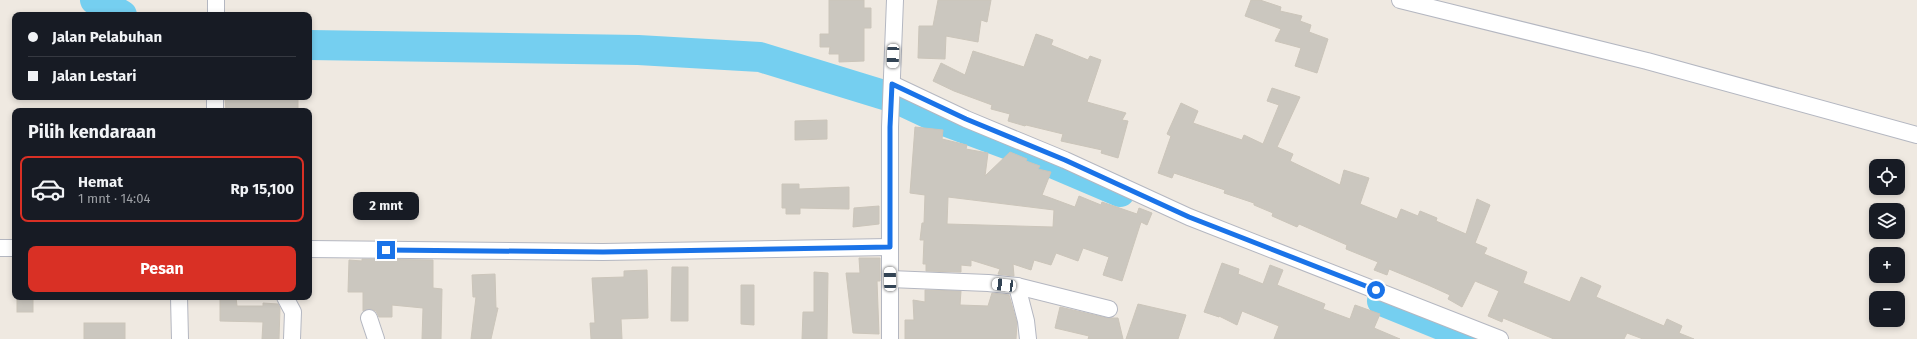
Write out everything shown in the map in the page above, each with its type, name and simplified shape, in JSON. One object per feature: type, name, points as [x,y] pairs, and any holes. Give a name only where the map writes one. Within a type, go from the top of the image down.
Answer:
[{"type":"street","points":[[216,0],[216,12]]},
{"type":"street","points":[[890,339],[890,127],[895,0]]},
{"type":"street","points":[[1400,0],[1647,61],[1917,135]]},
{"type":"street","points":[[892,89],[1065,160],[1189,217],[1500,339]]},
{"type":"street","points":[[312,249],[603,252],[890,247]]},
{"type":"street","points":[[0,248],[12,248]]},
{"type":"street","points":[[890,279],[988,283],[1017,286],[1109,309]]},
{"type":"street","points":[[1017,286],[1028,339]]},
{"type":"street","points":[[179,300],[180,339]]},
{"type":"street","points":[[287,300],[293,312],[292,339]]},
{"type":"street","points":[[369,318],[376,339]]},
{"type":"building","points":[[829,0],[864,0],[864,8],[871,8],[871,28],[864,28],[864,61],[839,62],[839,54],[829,54],[830,47],[820,47],[820,34],[829,34]]},
{"type":"building","points":[[938,0],[991,0],[987,22],[981,20],[978,42],[946,36],[945,59],[918,58],[919,26],[933,26]]},
{"type":"building","points":[[1251,0],[1260,0],[1281,7],[1280,11],[1302,16],[1300,21],[1311,25],[1309,32],[1328,39],[1317,73],[1295,66],[1301,48],[1275,41],[1281,29],[1245,16]]},
{"type":"building","points":[[1036,34],[1053,40],[1051,45],[1088,60],[1090,56],[1101,60],[1087,102],[1126,113],[1122,120],[1128,121],[1118,158],[1101,153],[1102,150],[1061,141],[1063,134],[1008,121],[1010,114],[991,109],[992,105],[954,91],[933,81],[941,63],[965,75],[973,51],[1024,67]]},
{"type":"building","points":[[1272,88],[1300,97],[1277,147],[1293,154],[1290,161],[1340,185],[1344,170],[1369,178],[1360,204],[1397,219],[1401,209],[1418,216],[1420,211],[1437,218],[1436,221],[1466,234],[1477,199],[1490,205],[1475,243],[1487,248],[1484,254],[1527,272],[1523,283],[1570,302],[1581,277],[1601,286],[1596,297],[1664,326],[1667,319],[1682,326],[1679,333],[1694,339],[1643,339],[1627,333],[1624,339],[1554,339],[1503,318],[1502,322],[1488,316],[1499,291],[1475,281],[1462,307],[1448,299],[1450,295],[1428,285],[1389,269],[1387,275],[1374,270],[1378,262],[1346,249],[1347,245],[1299,224],[1297,227],[1272,216],[1273,213],[1254,205],[1254,203],[1224,193],[1225,190],[1174,173],[1172,178],[1158,173],[1171,136],[1167,134],[1181,103],[1198,111],[1193,123],[1242,140],[1244,135],[1263,144],[1279,105],[1267,101]]},
{"type":"building","points":[[225,100],[298,100],[298,108],[226,108]]},
{"type":"building","points":[[827,120],[827,139],[795,140],[795,121]]},
{"type":"building","points":[[915,127],[943,130],[942,139],[967,145],[966,149],[988,153],[985,176],[1010,152],[1027,159],[1026,161],[1040,166],[1038,169],[1051,172],[1042,195],[1075,207],[1079,196],[1101,205],[1102,202],[1137,214],[1139,208],[1152,213],[1147,225],[1141,222],[1122,281],[1103,275],[1109,257],[1083,248],[1078,261],[1056,253],[1051,265],[1034,260],[1031,270],[1013,264],[1014,276],[998,274],[1000,269],[971,260],[971,266],[961,265],[961,272],[926,271],[926,264],[923,264],[924,240],[920,240],[922,223],[924,223],[925,195],[910,193]],"holes":[[[948,197],[1054,210],[1053,227],[947,224]]]},
{"type":"building","points":[[782,184],[799,184],[799,189],[849,187],[849,209],[800,208],[800,214],[786,214],[786,208],[782,208]]},
{"type":"building","points":[[879,206],[879,224],[853,227],[854,208]]},
{"type":"building","points":[[859,258],[880,258],[880,281],[877,281],[879,334],[853,333],[846,273],[860,273]]},
{"type":"building","points":[[362,259],[433,260],[433,288],[442,289],[441,339],[422,339],[423,308],[392,305],[392,317],[379,317],[376,311],[371,309],[363,311],[363,292],[348,292],[349,260],[362,261]]},
{"type":"building","points":[[1222,263],[1239,269],[1238,274],[1263,284],[1270,265],[1283,270],[1277,285],[1325,304],[1323,309],[1350,319],[1355,305],[1380,314],[1374,328],[1400,339],[1274,339],[1279,326],[1242,311],[1237,325],[1219,316],[1204,312]]},
{"type":"building","points":[[672,267],[688,267],[688,321],[671,321]]},
{"type":"building","points":[[647,270],[648,318],[621,319],[622,339],[591,339],[590,323],[595,323],[592,278],[624,277],[624,271]]},
{"type":"building","points":[[814,272],[828,273],[827,339],[802,339],[803,312],[814,312]]},
{"type":"building","points":[[495,274],[496,308],[498,308],[491,339],[471,339],[476,297],[473,297],[472,275]]},
{"type":"building","points":[[741,285],[754,285],[754,325],[741,324]]},
{"type":"building","points":[[925,290],[961,291],[960,305],[988,306],[992,293],[1009,295],[1017,323],[1016,339],[905,339],[905,320],[914,320],[913,300],[925,302]]},
{"type":"building","points":[[17,300],[33,300],[33,312],[17,312]]},
{"type":"building","points":[[220,300],[236,300],[237,306],[263,306],[263,303],[278,304],[280,308],[279,339],[262,339],[263,322],[220,321]]},
{"type":"building","points":[[1138,304],[1186,315],[1178,339],[1126,339]]},
{"type":"building","points":[[1060,307],[1107,318],[1118,318],[1123,339],[1088,339],[1089,336],[1055,328]]},
{"type":"building","points":[[84,323],[125,323],[125,339],[84,339]]},
{"type":"waterway","points":[[95,0],[117,12]]},
{"type":"waterway","points":[[312,45],[638,50],[760,57],[897,99],[944,121],[1017,148],[1120,192]]},
{"type":"waterway","points":[[1382,301],[1475,339]]},
{"type":"route","points":[[386,250],[603,252],[890,247],[890,127],[892,84],[966,119],[1065,160],[1189,217],[1376,290]]}]
